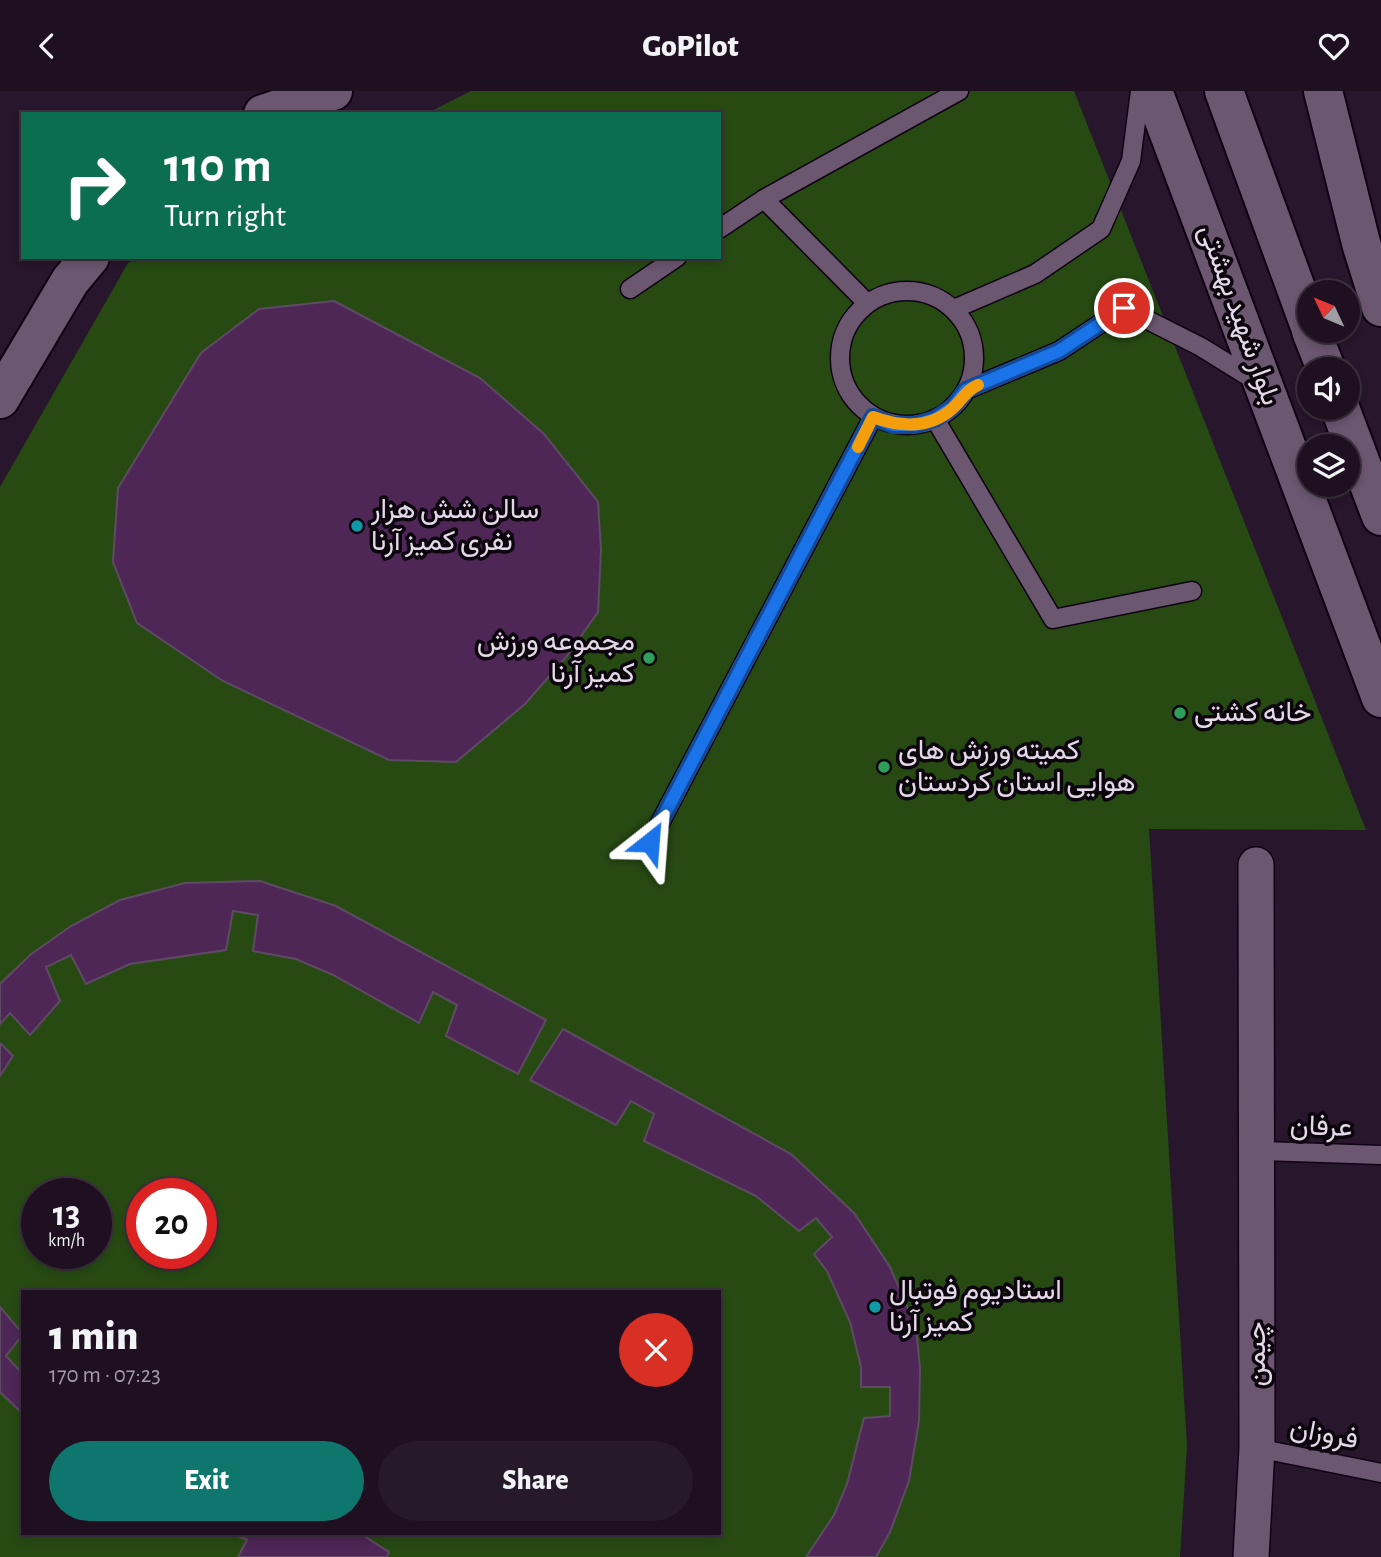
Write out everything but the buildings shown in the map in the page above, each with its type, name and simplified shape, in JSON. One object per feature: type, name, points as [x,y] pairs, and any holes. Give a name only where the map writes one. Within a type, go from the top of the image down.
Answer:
[{"type":"main road","points":[[269,112],[332,91]]},
{"type":"main road","name":"بلوار شهید بهشتی","points":[[1153,91],[1381,698]]},
{"type":"main road","points":[[1224,91],[1297,291]]},
{"type":"main road","points":[[1323,91],[1361,243],[1381,307]]},
{"type":"main road","points":[[0,399],[71,281],[88,259]]},
{"type":"main road","points":[[1345,420],[1381,516]]},
{"type":"street","name":"چیمن","points":[[1251,1557],[1257,1448],[1259,1151],[1256,865]]},
{"type":"lane","points":[[721,228],[764,199],[959,91]]},
{"type":"lane","points":[[954,309],[1035,274],[1101,229],[1131,161],[1140,91]]},
{"type":"lane","points":[[764,199],[867,303]]},
{"type":"lane","points":[[630,289],[674,259]]},
{"type":"lane","points":[[912,290],[934,295],[954,309],[968,328],[974,349],[974,370],[966,390],[953,407],[935,419],[915,425],[893,425],[873,417],[856,404],[845,386],[839,365],[841,341],[851,320],[867,303],[888,292],[912,290]]},
{"type":"lane","points":[[966,390],[1059,351],[1124,308],[1201,347],[1265,386]]},
{"type":"lane","points":[[650,842],[873,417]]},
{"type":"lane","points":[[935,419],[1052,619],[1192,591]]},
{"type":"lane","name":"عرفان","points":[[1259,1151],[1381,1155]]},
{"type":"lane","name":"فروزان","points":[[1257,1448],[1381,1473]]},
{"type":"green space","name":"مجموعه ورزش کمیز آرنا","points":[[471,91],[1074,91],[1366,830],[1149,829],[1187,1446],[1180,1557],[0,1557],[0,487],[128,263],[136,259],[721,259],[721,112],[430,112]]},
{"type":"slow traffic","points":[[858,447],[873,417],[893,425],[915,425],[935,419],[953,407],[966,390],[978,385]]},
{"type":"place","name":"سالن شش هزار نفری کمیز آرنا","points":[[357,526]]},
{"type":"place","name":"مجموعه ورزش کمیز آرنا","points":[[649,658]]},
{"type":"place","name":"خانه کشتی","points":[[1180,713]]},
{"type":"place","name":"کمیته ورزش های هوایی استان کردستان","points":[[884,767]]},
{"type":"place","name":"استادیوم فوتبال کمیز آرنا","points":[[875,1307]]},
{"type":"route","points":[[650,842],[873,417],[893,425],[915,425],[935,419],[953,407],[966,390],[1059,351],[1124,308]]}]
